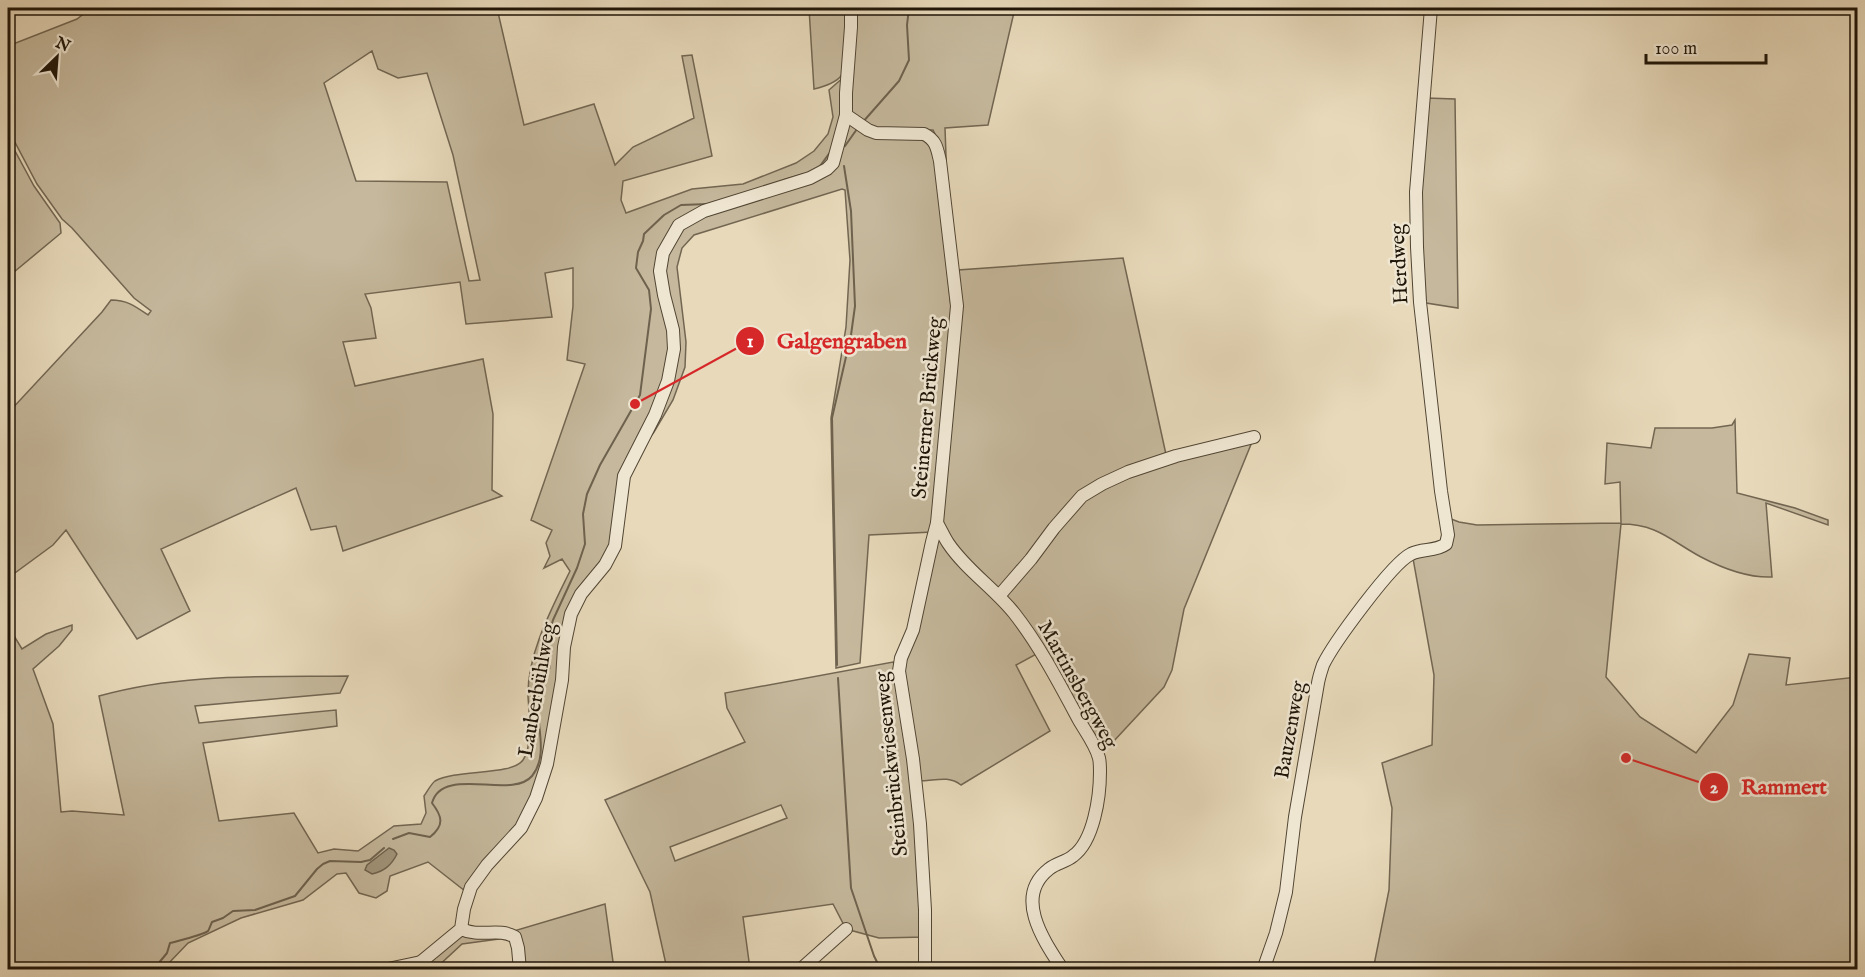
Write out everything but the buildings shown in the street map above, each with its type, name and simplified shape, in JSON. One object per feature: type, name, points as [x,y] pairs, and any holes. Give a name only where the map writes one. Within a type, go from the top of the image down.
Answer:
[{"type":"street","name":"Lauberbühlweg","points":[[461,929],[471,887],[487,865],[521,828],[536,798],[547,764],[571,614],[581,594],[605,565],[615,546],[624,476],[655,415],[668,381],[674,349],[673,330],[660,271],[663,253],[679,225],[704,211],[810,178],[827,169],[835,158],[840,138],[850,118],[846,93],[851,8]]},
{"type":"street","name":"Herdweg","points":[[1431,8],[1416,192],[1417,247],[1420,302],[1441,491],[1446,517]]},
{"type":"street","name":"Steinerner Brückweg","points":[[850,118],[876,133],[924,134],[936,144],[940,161],[957,306],[937,524]]},
{"type":"street","points":[[999,596],[1082,496],[1128,472],[1176,456],[1254,437]]},
{"type":"street","name":"Bauzenweg","points":[[1263,969],[1276,933],[1286,892],[1295,817],[1317,683],[1323,666],[1339,640],[1394,568],[1412,553],[1439,549],[1446,544],[1448,535],[1446,517]]},
{"type":"street","name":"Martinsbergweg","points":[[937,524],[948,544],[1014,613],[1059,683],[1099,757],[1097,801],[1091,831],[1082,847],[1073,856],[1050,868],[1039,878],[1034,890],[1032,904],[1034,918],[1063,969]]},
{"type":"street","name":"Steinbrückwiesenweg","points":[[925,969],[925,910],[920,824],[913,759],[899,671],[913,630],[937,524]]},
{"type":"street","points":[[383,969],[420,966],[461,929],[470,933],[507,933],[515,937],[520,969]]},
{"type":"street","points":[[800,969],[846,929]]},
{"type":"shaded area","points":[[91,8],[497,8],[524,125],[594,104],[615,165],[633,147],[694,118],[682,56],[692,55],[712,156],[623,181],[621,200],[626,213],[692,189],[743,184],[796,163],[814,151],[828,134],[833,117],[829,90],[845,76],[849,123],[918,135],[934,145],[953,326],[949,326],[948,329],[952,329],[933,532],[869,535],[860,663],[836,668],[831,418],[846,327],[850,260],[845,190],[842,189],[694,235],[682,248],[677,267],[686,342],[685,367],[673,400],[654,432],[622,475],[613,545],[580,594],[545,763],[519,825],[465,891],[428,862],[390,876],[387,891],[376,898],[359,893],[346,873],[337,874],[303,900],[241,918],[188,943],[167,965],[167,969],[8,969],[8,626],[22,649],[46,634],[72,625],[72,630],[59,646],[33,669],[53,724],[61,812],[124,815],[99,696],[160,683],[191,680],[348,676],[340,693],[195,706],[199,723],[336,710],[337,726],[203,743],[219,821],[294,813],[318,853],[334,849],[358,851],[394,826],[421,824],[426,813],[424,796],[435,781],[456,775],[496,771],[517,765],[523,760],[529,738],[528,696],[532,664],[542,632],[570,571],[562,559],[544,568],[550,556],[546,543],[552,530],[531,520],[585,364],[567,360],[573,306],[573,268],[545,273],[552,317],[466,324],[460,282],[365,294],[371,308],[376,338],[343,342],[355,386],[483,359],[493,414],[492,490],[502,496],[343,551],[336,526],[311,530],[296,488],[161,549],[190,611],[137,639],[66,530],[53,545],[8,578],[8,413],[111,300],[126,302],[148,315],[151,311],[134,298],[62,219],[37,184],[8,129],[8,46],[77,19]],"holes":[[[372,51],[378,69],[398,78],[427,73],[453,155],[480,280],[469,281],[447,182],[356,181],[324,83]]]},
{"type":"shaded area","points":[[809,8],[849,8],[848,46],[844,71],[837,80],[814,89]]},
{"type":"shaded area","points":[[856,8],[1015,8],[988,125],[945,128],[947,184],[939,142],[933,130],[876,130],[852,113],[849,102]]},
{"type":"shaded area","points":[[1426,98],[1455,99],[1458,308],[1420,302],[1421,193]]},
{"type":"shaded area","points":[[8,138],[34,186],[60,223],[61,233],[8,277]]},
{"type":"shaded area","points":[[1123,258],[1167,459],[1254,437],[1184,609],[1172,670],[1164,687],[1099,757],[1040,652],[1016,665],[1050,731],[961,785],[945,779],[916,781],[925,937],[879,938],[846,929],[833,904],[743,917],[750,969],[667,969],[650,892],[605,800],[745,742],[727,708],[725,693],[893,662],[898,670],[932,542],[958,270]],"holes":[[[781,805],[787,818],[675,861],[670,847]]]},
{"type":"shaded area","points":[[1735,420],[1737,493],[1795,508],[1828,520],[1828,525],[1766,503],[1772,577],[1763,577],[1726,568],[1701,557],[1655,530],[1621,524],[1606,677],[1640,717],[1696,753],[1733,705],[1749,654],[1790,658],[1786,685],[1857,677],[1857,969],[1373,970],[1389,890],[1392,808],[1382,763],[1432,745],[1434,675],[1412,553],[1439,549],[1446,517],[1477,525],[1621,523],[1620,482],[1605,484],[1607,443],[1651,448],[1655,428],[1712,428],[1732,425]]},
{"type":"shaded area","points":[[389,848],[397,854],[390,865],[372,874],[365,870],[367,865]]},
{"type":"shaded area","points":[[605,904],[614,969],[520,969],[514,937],[462,944],[435,969],[383,970],[421,962],[456,932],[507,933]]},
{"type":"waterway","points":[[862,123],[899,81],[909,60],[907,25],[909,8]]},
{"type":"waterway","points":[[841,147],[845,146],[857,129]]},
{"type":"waterway","points":[[820,166],[831,151]]},
{"type":"waterway","points":[[837,665],[832,418],[851,335],[855,306],[851,211],[844,166]]},
{"type":"waterway","points":[[784,180],[804,174]]},
{"type":"waterway","points":[[393,839],[409,833],[430,837],[435,833],[440,824],[440,816],[432,803],[438,792],[449,786],[509,785],[522,782],[532,776],[537,768],[541,749],[538,700],[550,666],[546,659],[547,640],[585,544],[583,514],[587,494],[600,465],[640,395],[651,309],[649,290],[636,268],[638,252],[644,234],[664,215],[681,205],[708,204]]},
{"type":"waterway","points":[[838,678],[851,888],[881,970]]},
{"type":"waterway","points":[[153,970],[167,953],[170,943],[206,932],[212,922],[233,911],[255,910],[295,896],[323,864],[330,861],[370,860],[384,848]]},
{"type":"place","name":"Galgengraben","points":[[635,404]]},
{"type":"place","name":"Rammert","points":[[1626,758]]}]
